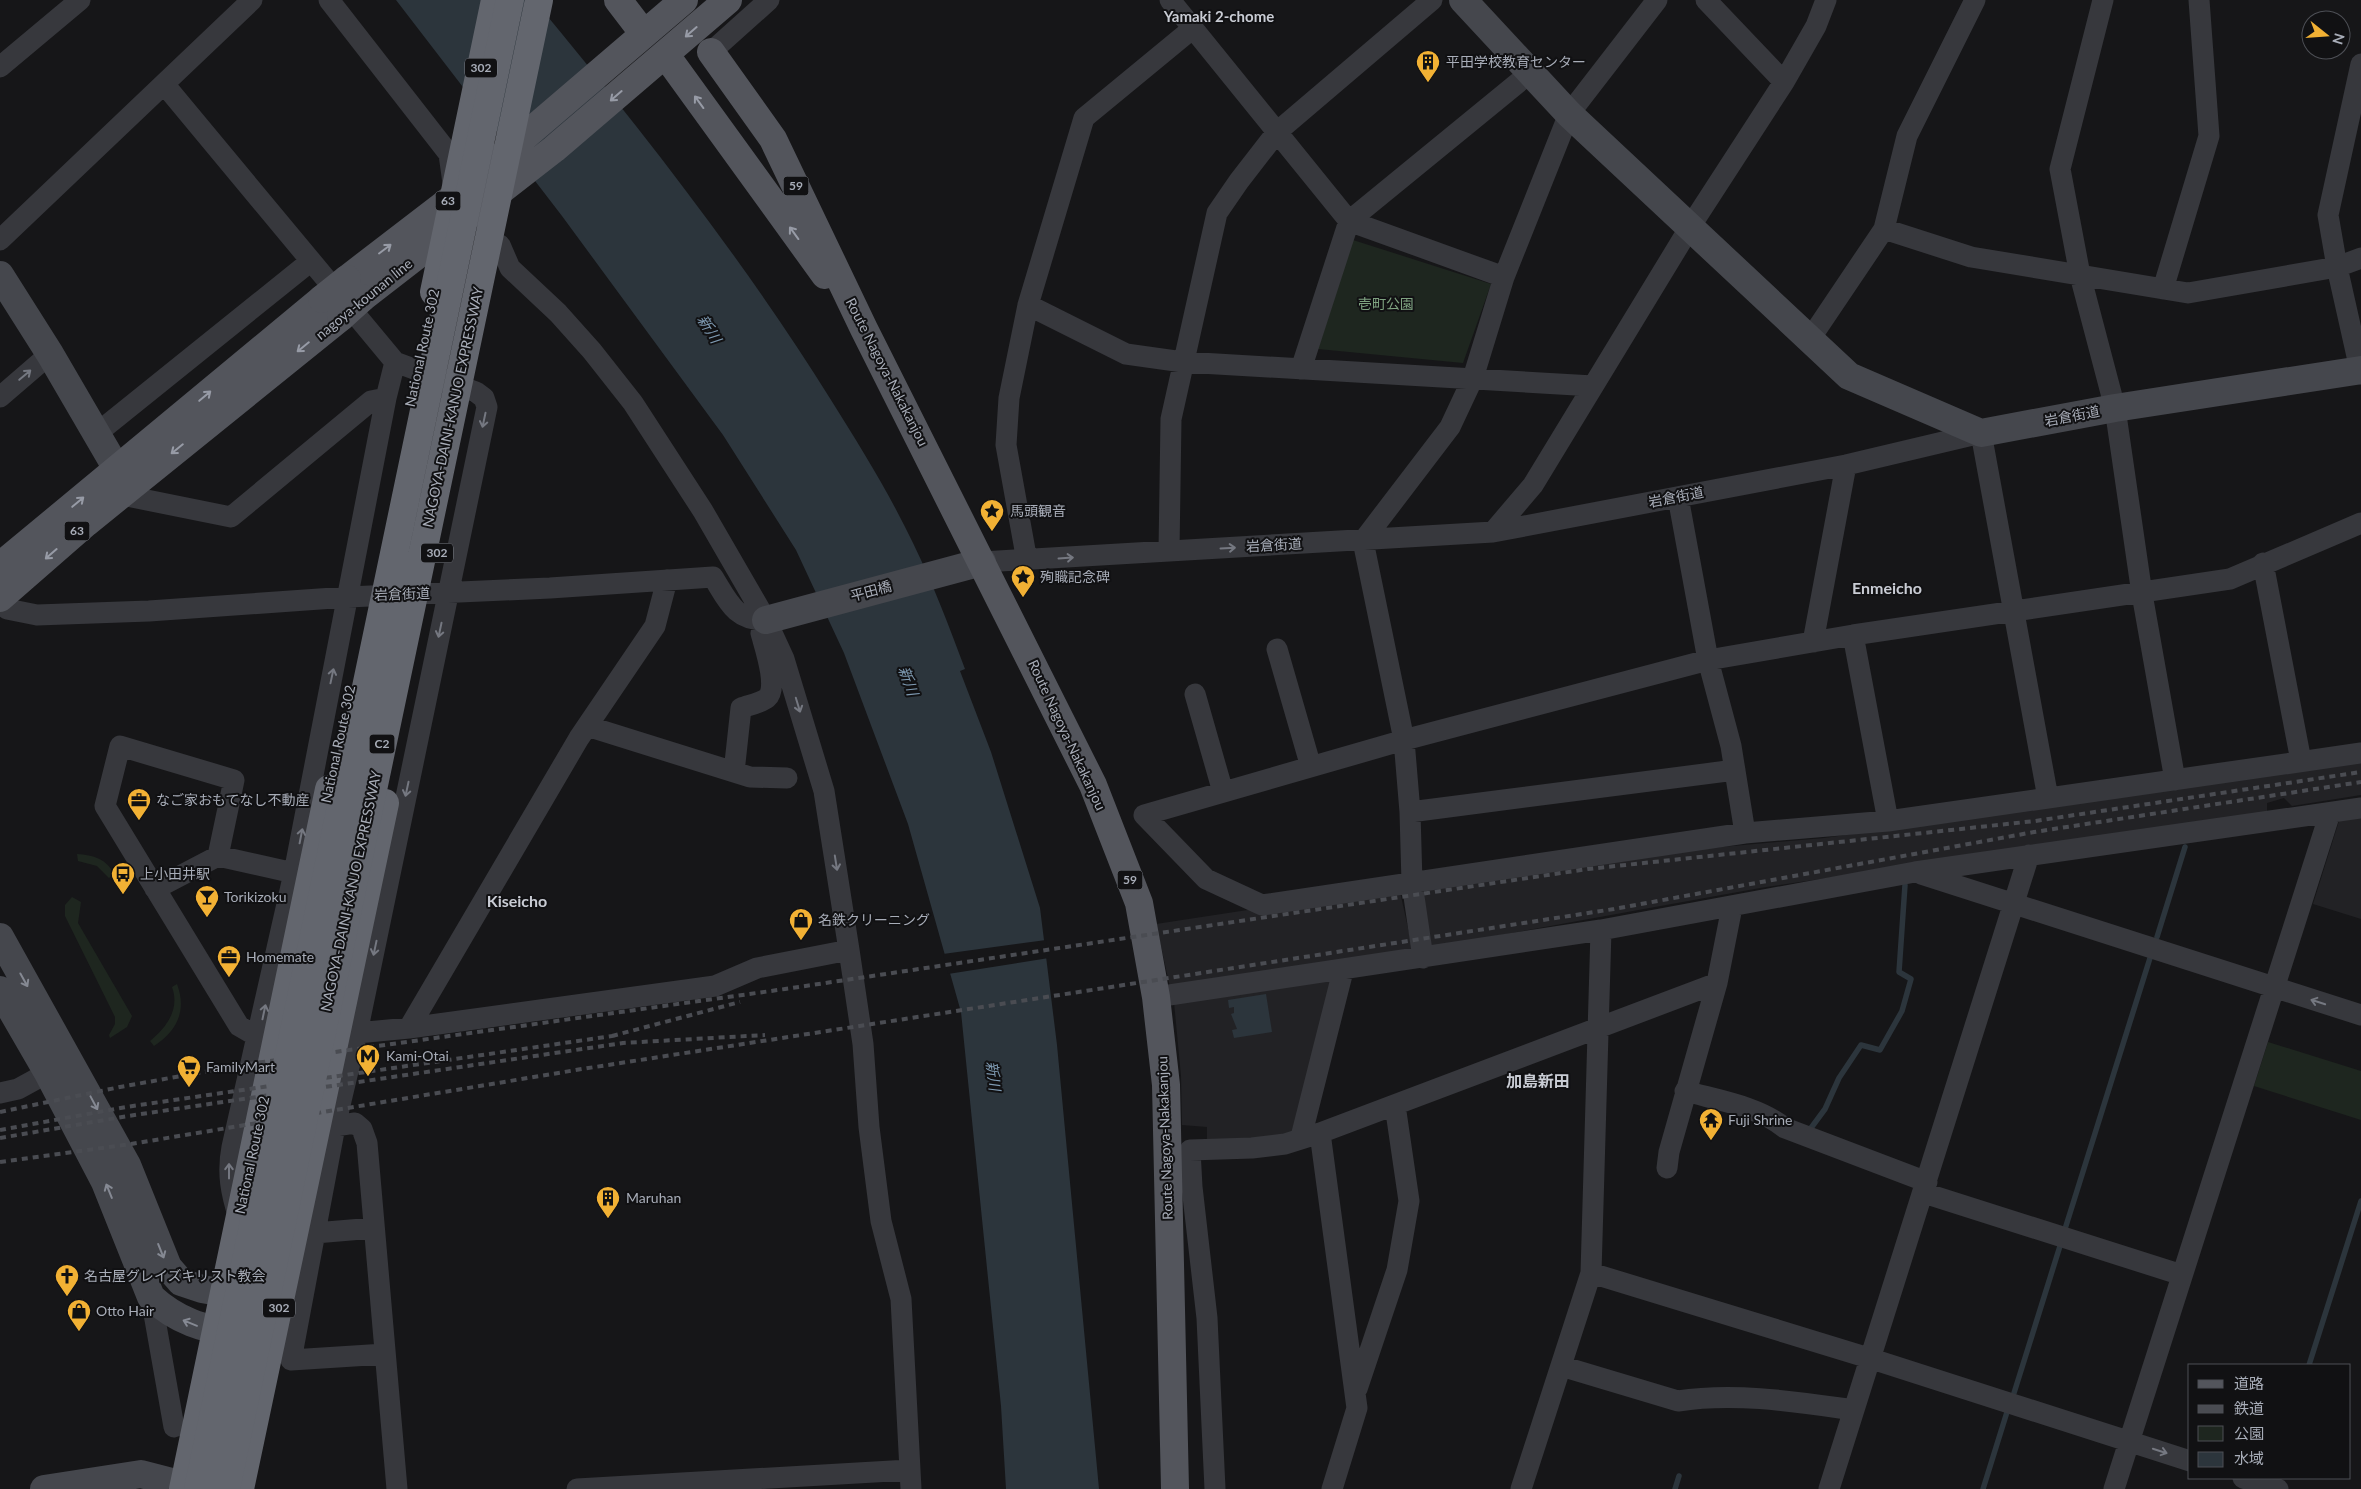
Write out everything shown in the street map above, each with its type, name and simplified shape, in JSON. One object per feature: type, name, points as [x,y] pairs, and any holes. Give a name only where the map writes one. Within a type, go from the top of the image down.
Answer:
[{"type":"highway","name":"National Route 302","points":[[191,1488],[223,1292],[496,0]]},
{"type":"highway","name":"NAGOYA-DAINI-KANJO EXPRESSWAY","points":[[191,1488],[510,0]]},
{"type":"highway","name":"NAGOYA-DAINI-KANJO EXPRESSWAY","points":[[226,1489],[539,0]]},
{"type":"highway","name":"302","points":[[240,1489],[281,1351],[280,1304],[320,1155],[385,803],[513,180],[531,125],[552,0]]},
{"type":"main road","points":[[618,0],[639,38]]},
{"type":"main road","name":"nagoya-kounan line","points":[[0,600],[86,523],[122,495],[354,289],[531,125],[684,0]]},
{"type":"main road","name":"nagoya-kounan line","points":[[354,289],[447,233],[554,149],[728,0]]},
{"type":"main road","name":"Route Nagoya-Nakakanjou","points":[[711,52],[773,139],[864,329],[1093,785],[1139,903],[1156,998],[1166,1085],[1175,1489]]},
{"type":"main road","points":[[659,59],[864,329]]},
{"type":"main road","name":"nagoya-kounan line","points":[[0,566],[117,469],[331,308]]},
{"type":"street","points":[[0,67],[80,0]]},
{"type":"street","points":[[0,240],[252,0]]},
{"type":"street","points":[[329,0],[448,154],[455,196]]},
{"type":"street","points":[[711,52],[769,0]]},
{"type":"street","points":[[1170,0],[1349,221],[1504,277]]},
{"type":"street","points":[[1169,551],[1171,419],[1217,213],[1239,180],[1277,132],[1432,0]]},
{"type":"street","points":[[1463,0],[1570,114],[1850,376],[1981,433],[2012,612],[2048,798]]},
{"type":"street","points":[[1423,958],[1412,883],[1410,812],[1404,740],[1363,541],[1450,427],[1473,378],[1504,277],[1570,114],[1657,0]]},
{"type":"street","points":[[1706,0],[1784,82]]},
{"type":"street","points":[[1493,532],[1533,486],[1690,227],[1784,82],[1816,26],[1826,0]]},
{"type":"street","points":[[1810,339],[1884,229],[1907,136],[1976,0]]},
{"type":"street","points":[[2103,0],[2060,169],[2080,275],[2115,408],[2142,594],[2175,780]]},
{"type":"street","points":[[2163,288],[2209,136],[2198,0]]},
{"type":"street","points":[[1028,561],[1006,446],[1009,398],[1028,305],[1084,118],[1192,29]]},
{"type":"street","points":[[2361,64],[2328,215],[2336,267],[2361,371]]},
{"type":"street","points":[[1301,369],[1349,221],[1531,72]]},
{"type":"street","points":[[164,84],[395,362],[476,392],[484,398],[487,407],[357,1032],[335,1126],[320,1155],[315,1233],[281,1351]]},
{"type":"street","points":[[1884,229],[1971,257],[2188,293],[2336,267],[2361,258]]},
{"type":"street","points":[[500,245],[510,268],[570,326],[633,403],[769,618],[784,659],[824,791],[863,1044],[869,1127],[881,1221],[901,1299],[910,1480],[577,1489]]},
{"type":"street","points":[[96,434],[311,261]]},
{"type":"street","points":[[0,275],[50,354],[117,469]]},
{"type":"street","points":[[1028,305],[1126,354],[1183,362],[1593,386]]},
{"type":"street","points":[[0,396],[50,354]]},
{"type":"street","points":[[239,1218],[230,1192],[228,1168],[294,873],[386,398],[395,362]]},
{"type":"street","name":"岩倉街道","points":[[982,562],[1028,561],[1493,532],[1846,465],[1981,433],[2115,408],[2361,371]]},
{"type":"street","points":[[122,495],[232,517],[372,401],[386,398]]},
{"type":"street","points":[[1813,642],[1846,465]]},
{"type":"street","points":[[1678,497],[1708,660],[1735,770],[1745,833]]},
{"type":"street","points":[[2361,523],[2263,563],[2230,579],[2142,594],[1853,635],[1708,660],[1404,740],[1144,815],[1206,879],[1262,905],[1745,833],[1888,821],[2361,753]]},
{"type":"street","name":"平田橋","points":[[769,618],[982,562]]},
{"type":"street","points":[[2263,563],[2301,762]]},
{"type":"street","name":"岩倉街道","points":[[0,600],[8,609],[37,615],[149,611],[348,596],[447,593],[714,577],[734,610],[752,621],[769,618]]},
{"type":"street","points":[[409,1028],[587,726],[655,626],[667,580]]},
{"type":"street","points":[[734,772],[741,708],[768,697],[770,692],[769,618]]},
{"type":"street","points":[[1853,635],[1888,821]]},
{"type":"street","points":[[1277,649],[1311,767]]},
{"type":"street","points":[[1195,694],[1223,792]]},
{"type":"street","points":[[587,726],[750,777],[787,778]]},
{"type":"street","points":[[218,856],[234,780],[120,746],[105,806],[239,1026],[258,1037]]},
{"type":"street","points":[[1410,812],[1735,770]]},
{"type":"street","points":[[1156,998],[1343,971],[1601,930],[1914,872],[2361,808]]},
{"type":"street","points":[[2114,1489],[2330,813]]},
{"type":"street","points":[[1829,1489],[1872,1359],[2029,855]]},
{"type":"street","points":[[155,889],[218,856],[294,873]]},
{"type":"street","points":[[1914,872],[2361,1016]]},
{"type":"street","points":[[1667,1168],[1669,1152],[1685,1091],[1717,982],[1732,907]]},
{"type":"street","points":[[1521,1489],[1592,1273],[1601,930]]},
{"type":"street","points":[[0,937],[58,1067],[151,1297],[174,1427]]},
{"type":"street","points":[[357,1032],[409,1028],[715,986],[757,968],[849,950]]},
{"type":"street","points":[[1332,1489],[1357,1408],[1356,1392],[1310,1135],[1343,971]]},
{"type":"street","points":[[1215,1489],[1207,1318],[1192,1187],[1190,1150],[1252,1148],[1285,1144],[1395,1106],[1717,982]]},
{"type":"street","points":[[0,990],[58,1067],[127,1165],[168,1268],[181,1282],[280,1304]]},
{"type":"street","points":[[0,1093],[18,1089],[58,1067]]},
{"type":"street","points":[[1685,1091],[1743,1108],[1777,1121],[1785,1128],[1925,1188],[2182,1275]]},
{"type":"street","points":[[1356,1392],[1397,1270],[1409,1201],[1395,1106]]},
{"type":"street","points":[[335,1126],[355,1123],[362,1129],[367,1143],[397,1489]]},
{"type":"street","points":[[315,1233],[374,1228]]},
{"type":"street","points":[[1592,1273],[1872,1359],[2188,1460]]},
{"type":"street","points":[[151,1297],[166,1311],[182,1320],[281,1351],[386,1354]]},
{"type":"street","points":[[1561,1366],[1678,1401],[1697,1398],[1776,1400],[1854,1410]]},
{"type":"street","points":[[44,1489],[141,1474],[191,1488]]},
{"type":"street","points":[[2245,1479],[2278,1489]]},
{"type":"shaded area","points":[[2361,761],[2361,795],[2292,806],[2284,798],[2267,803],[2267,813],[1760,888],[1429,948],[1423,884],[1665,852],[1824,838]]},
{"type":"shaded area","points":[[2361,813],[2361,919],[2313,904],[2339,821]]},
{"type":"shaded area","points":[[1399,887],[1413,951],[1170,987],[1156,924]]},
{"type":"shaded area","points":[[1325,978],[1331,982],[1297,1127],[1289,1134],[1251,1140],[1207,1141],[1207,1127],[1182,1125],[1181,1076],[1174,1002]]},
{"type":"green space","name":"壱町公園","points":[[1353,240],[1491,284],[1463,363],[1318,349]]},
{"type":"green space","points":[[77,854],[89,855],[103,861],[114,874],[109,878],[97,866],[78,861]]},
{"type":"green space","points":[[72,897],[81,902],[78,923],[132,1016],[127,1027],[110,1038],[109,1035],[115,1024],[115,1017],[65,916],[65,905]]},
{"type":"green space","points":[[177,984],[181,1003],[178,1019],[169,1034],[154,1046],[150,1041],[167,1024],[174,1003],[172,987]]},
{"type":"green space","points":[[2268,1042],[2361,1071],[2361,1120],[2254,1086]]},
{"type":"water","name":"新川","points":[[396,0],[534,0],[613,97],[726,245],[831,400],[904,524],[941,605],[965,669],[960,671],[991,752],[1040,908],[1057,1045],[1099,1489],[1006,1489],[1001,1406],[961,1012],[908,824],[844,653],[796,550],[723,435],[562,216]]},
{"type":"water","points":[[1266,994],[1272,1032],[1234,1038],[1232,1030],[1237,1029],[1231,1014],[1234,1013],[1234,1007],[1229,1008],[1228,1000]]},
{"type":"pier","points":[[1046,940],[1049,958],[948,974],[943,954]]},
{"type":"waterway","points":[[2157,937],[2185,847]]},
{"type":"waterway","points":[[1811,1128],[1825,1109],[1839,1078],[1861,1045],[1880,1050],[1902,1011],[1911,979],[1899,972],[1905,885]]},
{"type":"waterway","points":[[2065,1229],[2150,958]]},
{"type":"waterway","points":[[2309,1364],[2361,1201]]},
{"type":"waterway","points":[[2014,1393],[2060,1246]]},
{"type":"waterway","points":[[1983,1489],[2007,1412]]},
{"type":"waterway","points":[[1675,1489],[1679,1476]]},
{"type":"railway","points":[[0,1112],[120,1087],[242,1065],[785,989],[1588,869],[2035,821],[2361,772]]},
{"type":"railway","points":[[0,1162],[131,1144],[582,1069],[1614,909],[2034,832],[2361,782]]},
{"type":"railway","points":[[612,1036],[740,1002]]},
{"type":"railway","points":[[0,1130],[126,1107],[619,1035]]},
{"type":"railway","points":[[0,1138],[128,1116],[623,1043],[765,1035]]},
{"type":"place","name":"平田学校教育センター","points":[[1428,83]]},
{"type":"place","name":"馬頭観音","points":[[992,532]]},
{"type":"place","name":"殉職記念碑","points":[[1023,598]]},
{"type":"place","name":"なご家おもてなし不動産","points":[[139,821]]},
{"type":"place","name":"上小田井駅","points":[[123,895]]},
{"type":"place","name":"Torikizoku","points":[[207,918]]},
{"type":"place","name":"名鉄クリーニング","points":[[801,941]]},
{"type":"place","name":"Homemate","points":[[229,978]]},
{"type":"place","name":"Kami-Otai","points":[[368,1077]]},
{"type":"place","name":"FamilyMart","points":[[189,1088]]},
{"type":"place","name":"Fuji Shrine","points":[[1711,1141]]},
{"type":"place","name":"Maruhan","points":[[608,1219]]},
{"type":"place","name":"名古屋グレイズキリスト教会","points":[[67,1297]]},
{"type":"place","name":"Otto Hair","points":[[79,1332]]},
{"type":"district","name":"Yamaki 2-chome","points":[[1219,17]]},
{"type":"district","name":"Enmeicho","points":[[1887,588]]},
{"type":"district","name":"Kiseicho","points":[[517,901]]},
{"type":"district","name":"加島新田","points":[[1538,1081]]}]
